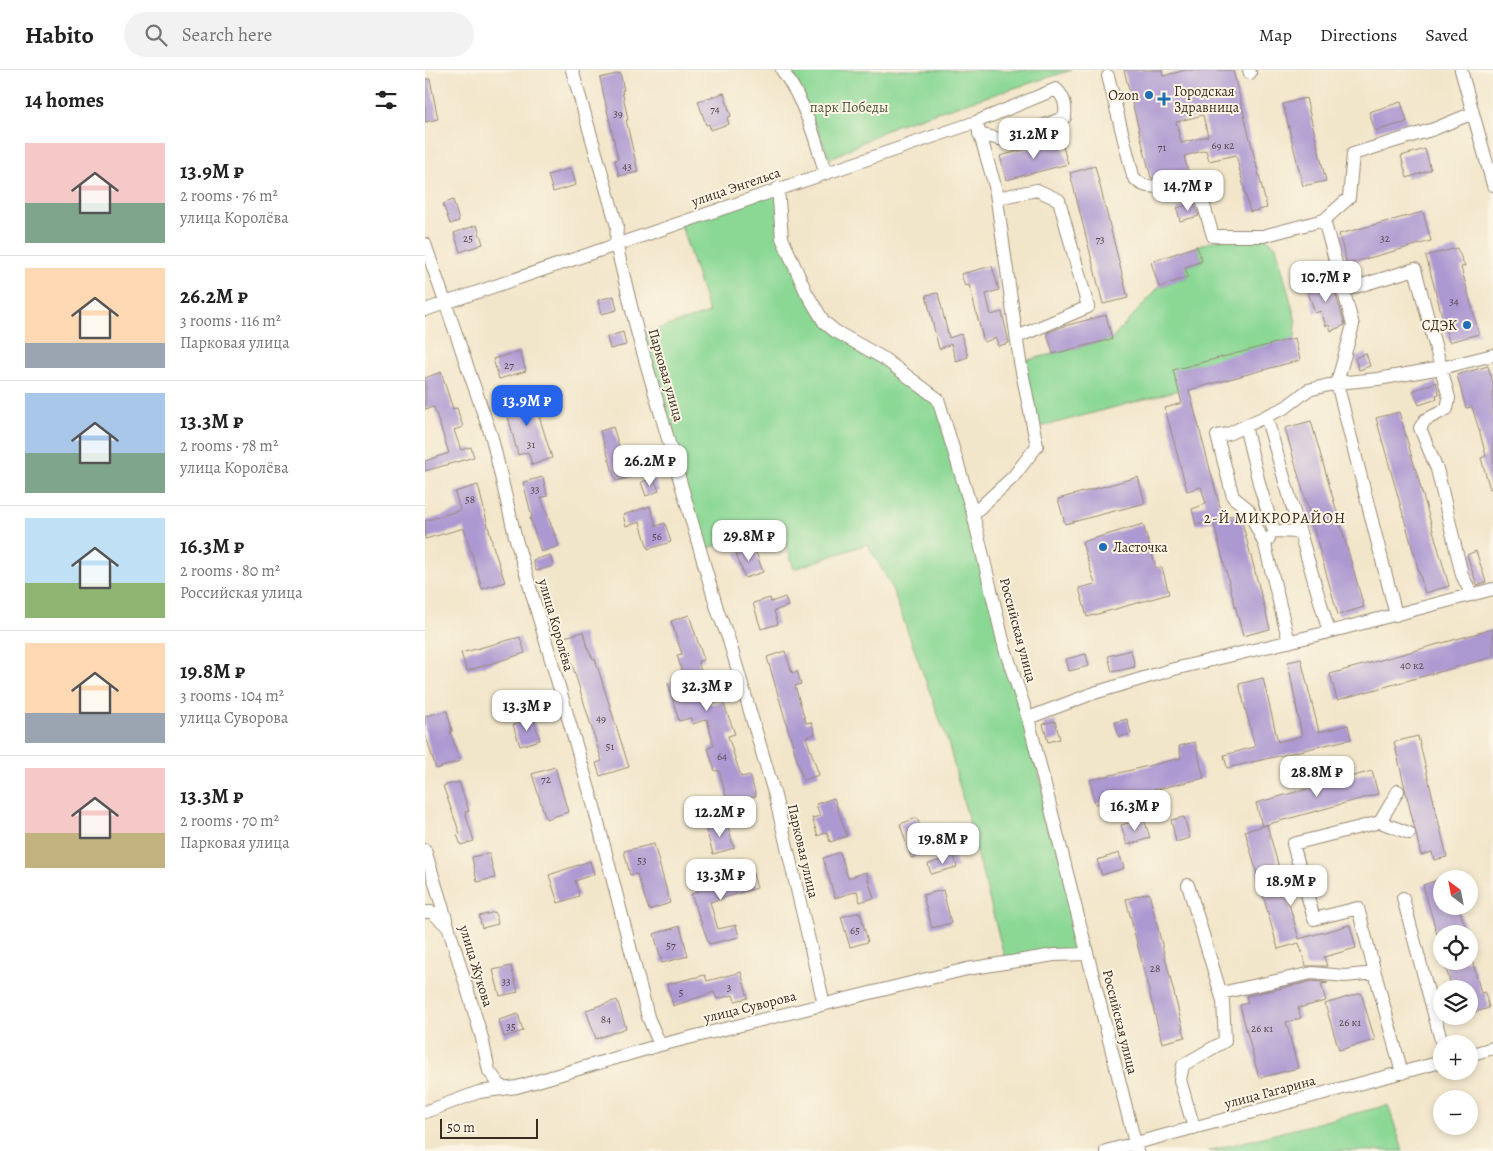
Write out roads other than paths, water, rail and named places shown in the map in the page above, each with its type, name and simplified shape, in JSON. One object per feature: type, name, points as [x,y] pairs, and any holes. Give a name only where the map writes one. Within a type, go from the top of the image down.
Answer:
[{"type":"street","name":"Парковая улица","points":[[572,70],[617,226],[617,244],[638,334],[718,612],[728,638],[775,796],[824,1004]]},
{"type":"street","points":[[782,70],[790,81],[814,134],[825,172]]},
{"type":"street","points":[[1461,70],[1493,185]]},
{"type":"street","points":[[1108,76],[1133,176],[1138,183],[1147,186],[1172,188],[1202,199],[1213,236],[1263,236],[1324,220],[1349,198],[1353,154],[1434,129],[1473,113]]},
{"type":"street","name":"улица Энгельса","points":[[425,310],[825,172],[978,128],[1056,89],[1066,105],[1065,117],[1059,121],[999,138],[978,128]]},
{"type":"street","points":[[973,514],[1013,477],[1037,446],[1017,337],[997,198],[978,128]]},
{"type":"street","name":"Российская улица","points":[[778,188],[782,238],[806,292],[824,322],[835,331],[883,358],[938,399],[973,514],[1005,649],[1028,718],[1136,1147]]},
{"type":"street","points":[[997,198],[1037,190],[1059,200],[1088,307],[1017,337]]},
{"type":"street","points":[[1324,220],[1353,326],[1337,383],[1396,615]]},
{"type":"street","name":"улица Королёва","points":[[425,244],[447,302],[492,438],[515,536],[593,803],[648,1017],[659,1045]]},
{"type":"street","points":[[1342,291],[1415,269],[1449,398],[1447,409],[1425,420],[1420,428],[1437,469],[1463,575],[1472,595]]},
{"type":"street","points":[[1289,642],[1265,545],[1248,509],[1233,497],[1217,436],[1245,426],[1286,407],[1308,390],[1337,383],[1378,379],[1441,368],[1493,355]]},
{"type":"street","points":[[1266,416],[1329,632]]},
{"type":"street","points":[[1245,426],[1260,488],[1274,531]]},
{"type":"street","points":[[1274,531],[1300,532]]},
{"type":"street","points":[[1265,545],[1274,531]]},
{"type":"street","points":[[1028,718],[1095,693],[1174,668],[1289,642],[1493,589]]},
{"type":"street","points":[[1380,822],[1398,791]]},
{"type":"street","points":[[1402,1073],[1358,908],[1314,919],[1293,844],[1380,822],[1409,833]]},
{"type":"street","name":"улица Жукова","points":[[425,850],[482,1038],[489,1071],[502,1088]]},
{"type":"street","points":[[1188,885],[1223,1001],[1225,1041],[1183,1065],[1180,1080],[1194,1128]]},
{"type":"street","points":[[1403,898],[1440,1035]]},
{"type":"street","points":[[425,912],[432,912],[448,927]]},
{"type":"street","name":"улица Суворова","points":[[425,1112],[479,1092],[534,1082],[659,1045],[967,969],[1054,955],[1087,954]]},
{"type":"street","points":[[1221,993],[1313,973],[1345,976],[1375,972]]},
{"type":"street","points":[[1478,1052],[1493,1048]]},
{"type":"street","name":"улица Гагарина","points":[[1106,1151],[1136,1147],[1194,1128],[1433,1064]]},
{"type":"place","name":"Ozon","points":[[1149,95]]},
{"type":"place","name":"Городская Здравница","points":[[1164,99]]},
{"type":"place","name":"СДЭК","points":[[1467,325]]},
{"type":"place","name":"Ласточка","points":[[1103,547]]},
{"type":"district","name":"2-Й МИКРОРАЙОН","points":[[1275,518]]},
{"type":"park label","name":"парк Победы","points":[[849,107]]}]
